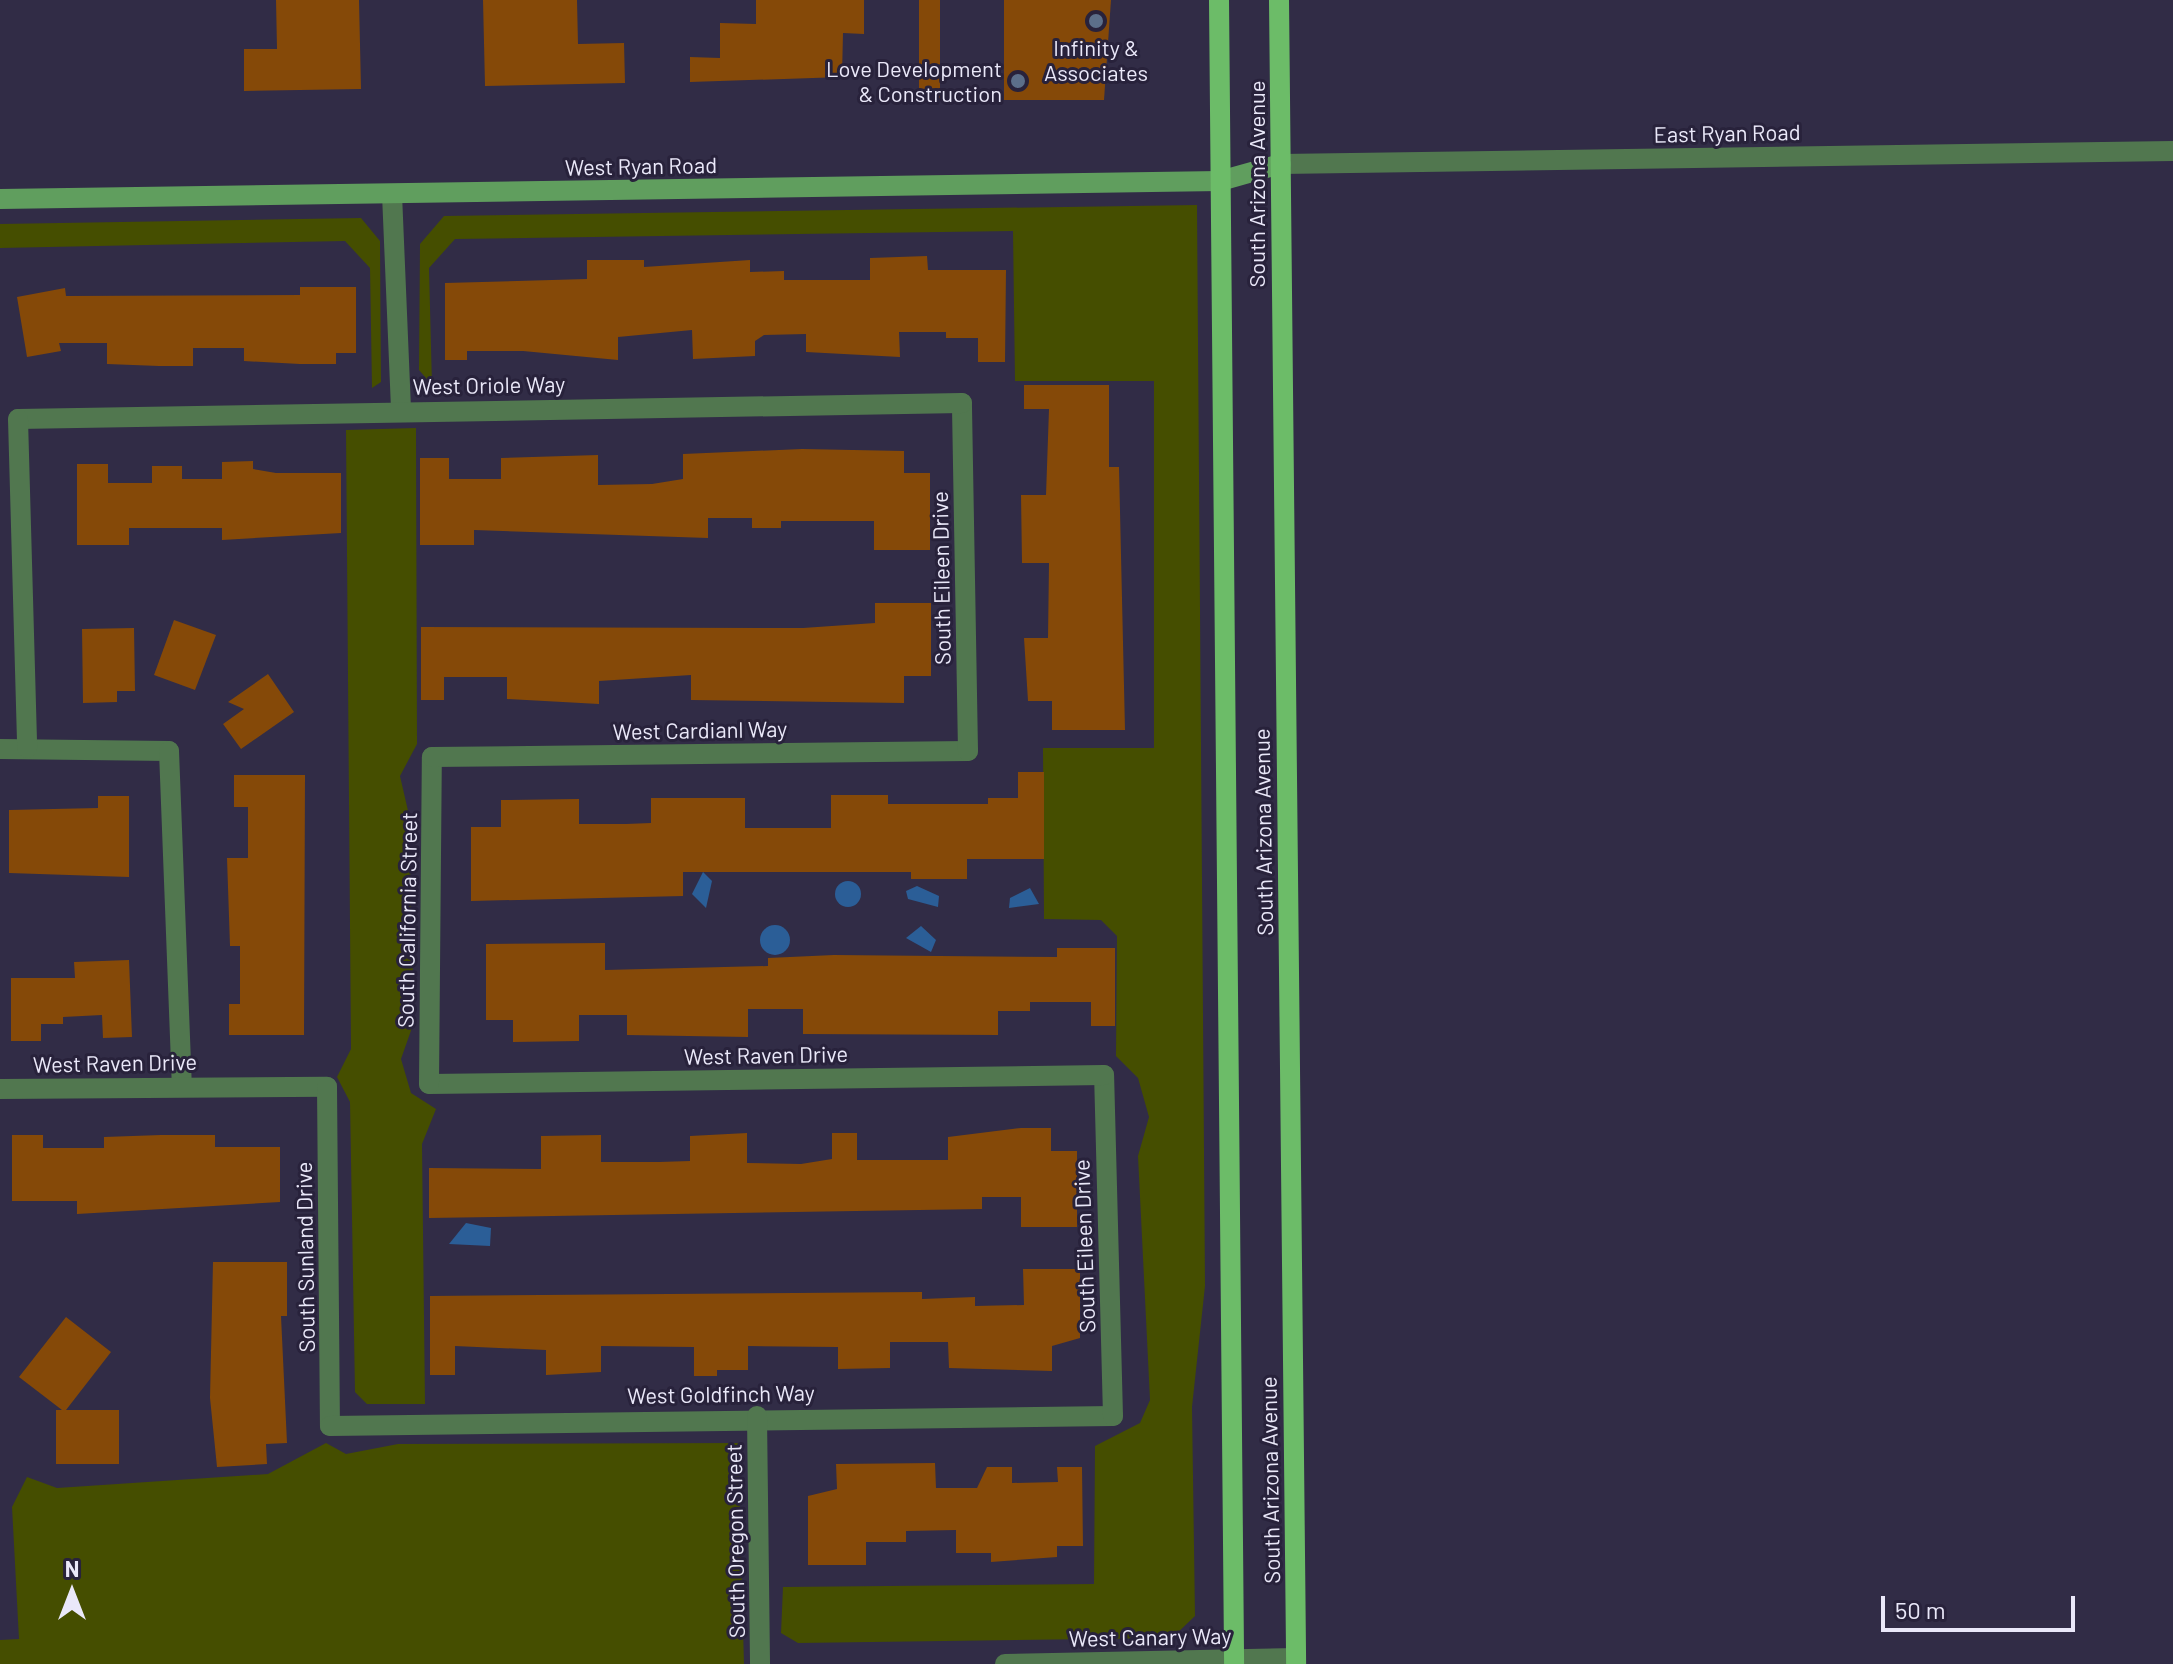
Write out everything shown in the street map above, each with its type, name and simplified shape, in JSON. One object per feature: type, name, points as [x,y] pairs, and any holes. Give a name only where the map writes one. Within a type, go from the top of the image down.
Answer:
[{"type":"main road","name":"South Arizona Avenue","points":[[1219,0],[1234,1662]]},
{"type":"main road","name":"South Arizona Avenue","points":[[1279,0],[1296,1661]]},
{"type":"street","name":"East Ryan Road","points":[[1281,164],[2173,151]]},
{"type":"street","name":"West Ryan Road","points":[[0,199],[1220,181],[1281,164]]},
{"type":"street","points":[[392,194],[401,410]]},
{"type":"street","name":"West Oriole Way","points":[[27,748],[18,419],[401,410],[962,403]]},
{"type":"street","name":"South Eileen Drive","points":[[962,403],[968,751]]},
{"type":"street","points":[[0,749],[169,751],[182,1084]]},
{"type":"street","name":"West Cardianl Way","points":[[432,757],[968,751]]},
{"type":"street","name":"South California Street","points":[[429,1084],[432,757]]},
{"type":"street","name":"South Eileen Drive","points":[[1104,1075],[1113,1416]]},
{"type":"street","name":"West Raven Drive","points":[[429,1084],[1104,1075]]},
{"type":"street","name":"West Raven Drive","points":[[0,1089],[182,1084],[327,1087]]},
{"type":"street","name":"South Sunland Drive","points":[[327,1087],[330,1426]]},
{"type":"street","name":"West Goldfinch Way","points":[[330,1426],[757,1416],[1113,1416]]},
{"type":"street","name":"South Oregon Street","points":[[757,1416],[760,1664]]},
{"type":"street","name":"West Canary Way","points":[[1005,1664],[1296,1661]]},
{"type":"green space","points":[[1197,205],[1205,1286],[1192,1407],[1195,1616],[1172,1638],[798,1643],[781,1633],[783,1587],[1094,1584],[1095,1446],[1140,1423],[1150,1400],[1138,1156],[1149,1117],[1138,1078],[1116,1056],[1117,936],[1101,920],[1044,919],[1043,748],[1154,748],[1154,381],[1015,381],[1013,231],[455,239],[429,268],[432,385],[419,370],[420,244],[444,216]]},
{"type":"green space","points":[[361,218],[380,241],[381,382],[372,388],[370,268],[345,241],[0,248],[0,224]]},
{"type":"green space","points":[[416,428],[417,744],[400,776],[409,815],[414,1022],[401,1059],[411,1093],[436,1109],[422,1144],[425,1404],[367,1404],[355,1392],[350,1102],[337,1077],[351,1049],[346,430]]},
{"type":"green space","points":[[326,1443],[346,1454],[398,1444],[738,1443],[744,1664],[0,1664],[0,1640],[19,1639],[12,1507],[27,1477],[57,1488],[268,1474]]},
{"type":"water","points":[[703,872],[712,881],[706,908],[692,894]]},
{"type":"water","points":[[848,881],[857,885],[861,894],[857,903],[848,907],[839,903],[835,894],[839,885]]},
{"type":"water","points":[[917,886],[939,896],[938,907],[908,899],[906,891]]},
{"type":"water","points":[[1030,888],[1039,904],[1009,908],[1010,898]]},
{"type":"water","points":[[775,925],[786,929],[790,940],[786,951],[775,955],[764,951],[760,940],[764,929]]},
{"type":"water","points":[[921,926],[936,940],[931,952],[906,938]]},
{"type":"water","points":[[466,1223],[491,1228],[490,1246],[449,1244]]},
{"type":"building","points":[[276,0],[359,0],[361,89],[244,91],[244,49],[277,49]]},
{"type":"building","points":[[483,0],[577,0],[578,44],[624,43],[625,83],[485,86]]},
{"type":"building","points":[[756,0],[864,0],[864,34],[843,33],[842,77],[690,82],[690,57],[720,58],[720,23],[756,24]]},
{"type":"building","points":[[919,0],[940,0],[940,98],[919,98]]},
{"type":"building","points":[[1004,0],[1111,0],[1104,100],[1004,100]]},
{"type":"building","points":[[927,256],[928,270],[1006,270],[1005,362],[978,362],[978,338],[946,338],[946,332],[899,332],[900,357],[806,352],[806,334],[764,335],[755,341],[755,356],[693,359],[692,330],[618,337],[618,360],[523,351],[467,351],[467,360],[445,360],[445,283],[587,279],[587,260],[644,260],[644,267],[750,260],[750,272],[784,271],[784,280],[870,280],[870,258]]},
{"type":"building","points":[[300,287],[356,287],[356,353],[336,353],[336,364],[300,364],[244,361],[244,348],[193,348],[193,366],[159,366],[107,364],[107,343],[59,343],[61,351],[27,357],[17,297],[65,288],[66,296],[300,295]]},
{"type":"building","points":[[1024,385],[1109,385],[1109,467],[1119,467],[1125,730],[1052,730],[1052,701],[1028,701],[1024,638],[1048,638],[1049,563],[1022,563],[1021,495],[1046,495],[1049,409],[1024,409]]},
{"type":"building","points":[[802,449],[904,451],[904,473],[930,473],[930,550],[874,550],[874,521],[781,521],[781,528],[752,528],[752,518],[708,518],[708,538],[474,530],[474,545],[420,545],[420,458],[449,458],[449,479],[501,479],[501,458],[598,455],[598,485],[652,484],[683,479],[683,454]]},
{"type":"building","points":[[253,461],[253,469],[276,473],[341,473],[341,533],[222,540],[222,528],[129,528],[129,545],[77,545],[77,464],[108,464],[108,483],[152,483],[152,466],[182,466],[182,479],[222,479],[222,462]]},
{"type":"building","points":[[875,603],[931,603],[931,676],[904,676],[904,703],[691,700],[691,675],[599,681],[599,704],[507,699],[507,677],[444,677],[444,700],[421,700],[421,627],[803,628],[875,623]]},
{"type":"building","points":[[174,620],[216,635],[195,690],[154,675]]},
{"type":"building","points":[[134,628],[135,691],[117,691],[117,702],[83,703],[82,629]]},
{"type":"building","points":[[268,674],[294,712],[241,749],[223,724],[244,709],[228,702]]},
{"type":"building","points":[[1018,772],[1044,772],[1044,859],[967,859],[967,879],[911,879],[911,872],[683,872],[683,896],[471,901],[471,827],[501,827],[501,800],[579,799],[579,824],[626,824],[651,823],[651,798],[745,798],[745,828],[831,828],[831,795],[888,795],[888,804],[988,804],[988,798],[1018,798]]},
{"type":"building","points":[[234,775],[305,775],[304,1035],[229,1035],[229,1004],[240,1004],[240,946],[230,946],[227,858],[248,858],[248,807],[234,807]]},
{"type":"building","points":[[98,796],[129,796],[129,877],[9,873],[9,810],[98,808]]},
{"type":"building","points":[[605,943],[605,970],[768,966],[768,958],[834,955],[1057,957],[1057,948],[1115,948],[1115,1026],[1091,1026],[1091,1002],[1030,1002],[1030,1011],[998,1011],[998,1035],[803,1034],[803,1009],[748,1009],[748,1037],[627,1035],[627,1015],[579,1015],[579,1041],[513,1042],[513,1020],[486,1020],[486,944]]},
{"type":"building","points":[[129,960],[132,1037],[103,1038],[102,1015],[63,1017],[63,1024],[41,1024],[41,1041],[11,1041],[11,978],[75,978],[74,962]]},
{"type":"building","points":[[1021,1128],[1051,1128],[1051,1151],[1077,1151],[1077,1227],[1021,1227],[1021,1197],[982,1197],[982,1209],[429,1218],[429,1168],[541,1169],[541,1136],[601,1135],[601,1162],[659,1162],[690,1161],[690,1136],[747,1133],[747,1163],[801,1164],[832,1159],[832,1133],[857,1133],[857,1160],[948,1160],[948,1137]]},
{"type":"building","points":[[12,1135],[43,1135],[43,1148],[104,1148],[104,1137],[161,1135],[215,1135],[215,1147],[280,1147],[280,1202],[77,1214],[77,1201],[12,1201]]},
{"type":"building","points":[[213,1262],[287,1262],[287,1316],[281,1316],[287,1443],[266,1444],[267,1464],[217,1467],[210,1398]]},
{"type":"building","points":[[1023,1269],[1080,1269],[1080,1338],[1052,1346],[1052,1371],[949,1368],[948,1342],[890,1342],[890,1368],[838,1369],[838,1347],[748,1346],[748,1370],[717,1370],[717,1376],[694,1376],[694,1347],[601,1346],[601,1372],[546,1375],[546,1350],[455,1346],[455,1375],[430,1375],[430,1296],[922,1292],[922,1299],[975,1297],[975,1306],[1024,1305]]},
{"type":"building","points":[[66,1317],[111,1352],[66,1410],[119,1410],[119,1464],[56,1464],[56,1410],[62,1410],[19,1377]]},
{"type":"building","points":[[935,1463],[936,1488],[977,1488],[987,1467],[1012,1467],[1012,1483],[1058,1482],[1057,1467],[1082,1467],[1083,1546],[1057,1546],[1057,1557],[991,1562],[991,1553],[956,1553],[956,1530],[906,1531],[906,1542],[866,1542],[866,1565],[808,1565],[808,1496],[837,1489],[836,1464]]},
{"type":"place","name":"Infinity & Associates","points":[[1096,21]]},
{"type":"place","name":"Love Development & Construction","points":[[1018,81]]}]
